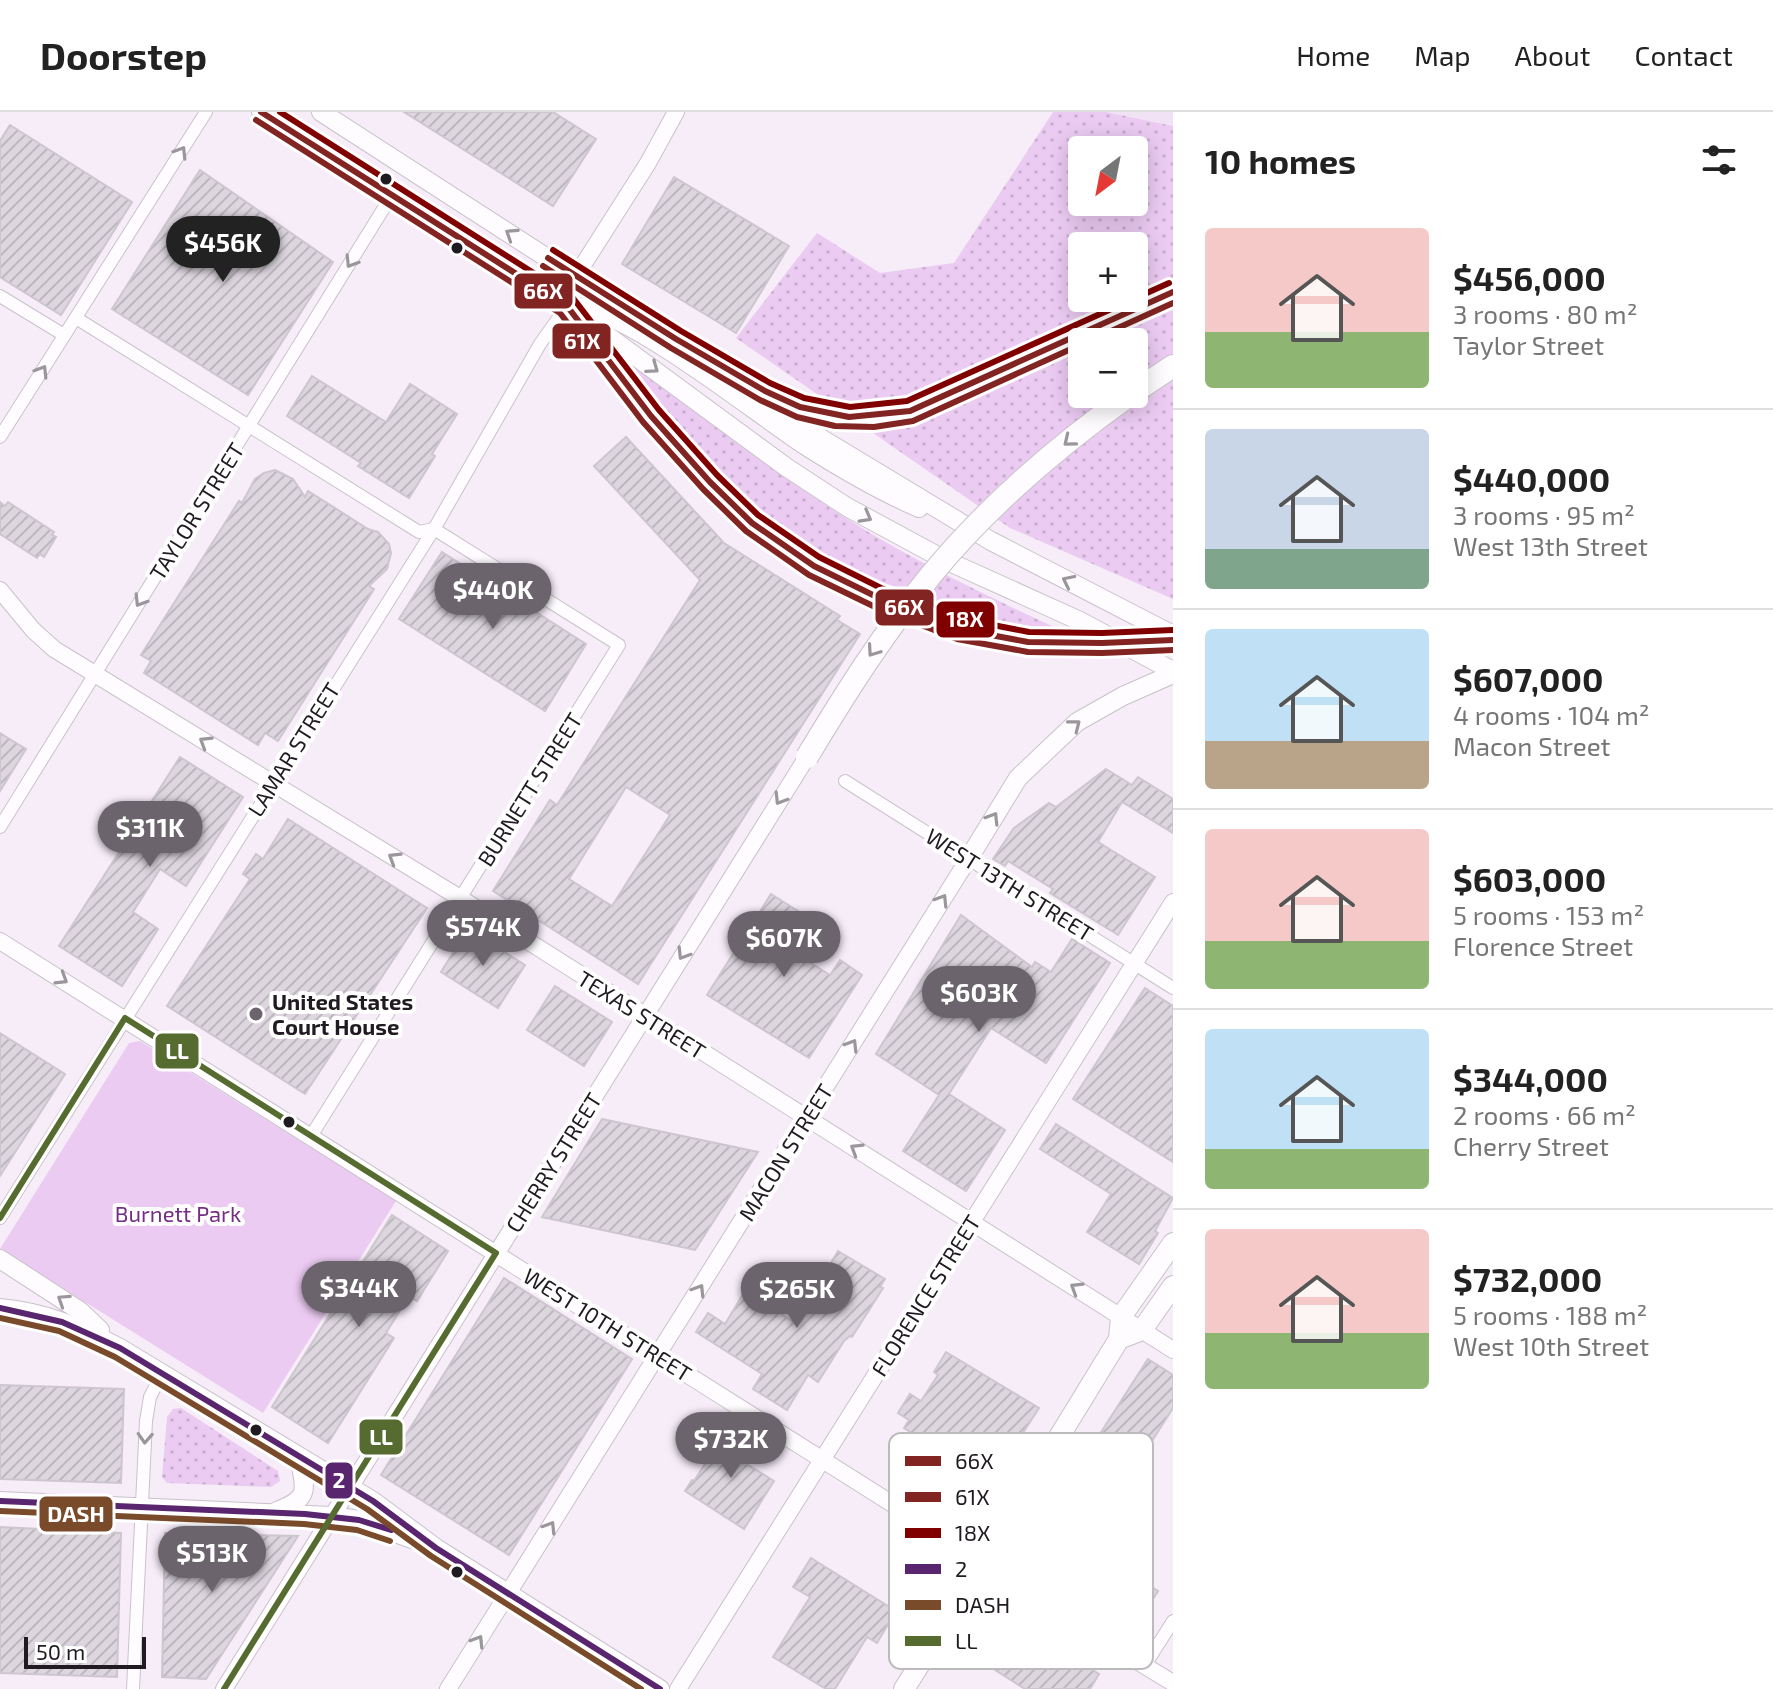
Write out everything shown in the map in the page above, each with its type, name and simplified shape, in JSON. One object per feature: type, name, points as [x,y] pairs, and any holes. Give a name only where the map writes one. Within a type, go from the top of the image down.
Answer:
[{"type":"highway","points":[[675,339],[788,403],[815,412],[889,416],[929,403],[1173,292]]},
{"type":"highway","points":[[1148,383],[1173,366]]},
{"type":"highway","points":[[807,757],[865,663],[933,573],[1042,465],[1114,408]]},
{"type":"main road","points":[[261,112],[567,306],[786,467],[847,507],[945,560],[1080,621],[1173,672]]},
{"type":"main road","points":[[321,112],[675,339],[784,416],[991,541]]},
{"type":"main road","points":[[567,306],[584,306],[609,316],[672,354],[819,454],[888,494],[991,541],[1173,637]]},
{"type":"main road","points":[[567,306],[651,416],[710,482],[752,523],[814,566],[877,597],[959,629],[1028,642],[1102,643],[1173,637]]},
{"type":"main road","points":[[969,858],[1018,778],[1077,722],[1173,672]]},
{"type":"main road","points":[[1059,1433],[1119,1339],[1121,1317],[1173,1243]]},
{"type":"main road","points":[[0,1259],[80,1311],[120,1348]]},
{"type":"main road","points":[[1119,1339],[1142,1330],[1173,1286]]},
{"type":"main road","points":[[0,1308],[60,1320],[84,1328],[120,1348],[373,1501],[436,1548],[660,1689]]},
{"type":"main road","points":[[275,1512],[293,1505],[306,1489],[299,1457]]},
{"type":"main road","points":[[0,1501],[332,1516],[359,1520],[436,1548]]},
{"type":"main road","points":[[904,1689],[917,1669]]},
{"type":"street","points":[[0,437],[206,112]]},
{"type":"street","points":[[576,276],[648,163],[676,112]]},
{"type":"street","name":"TAYLOR STREET","points":[[0,827],[392,195]]},
{"type":"street","name":"LAMAR STREET","points":[[0,1218],[434,529],[540,344],[567,306],[576,276]]},
{"type":"street","points":[[0,296],[64,335]]},
{"type":"street","points":[[76,318],[419,532],[434,529]]},
{"type":"street","name":"BURNETT STREET","points":[[311,1136],[619,645],[434,529]]},
{"type":"street","name":"TEXAS STREET","points":[[0,590],[33,630],[54,649],[460,898],[1173,1350]]},
{"type":"street","name":"CHERRY STREET","points":[[224,1689],[807,757]]},
{"type":"street","name":"WEST 13TH STREET","points":[[845,781],[1173,988]]},
{"type":"street","name":"MACON STREET","points":[[448,1689],[969,858]]},
{"type":"street","name":"FLORENCE STREET","points":[[678,1689],[1173,902]]},
{"type":"street","name":"WEST 10TH STREET","points":[[0,941],[889,1502]]},
{"type":"street","points":[[133,1689],[146,1421],[150,1397],[162,1374]]},
{"type":"street","points":[[1153,1652],[1173,1621]]},
{"type":"street","points":[[1151,1669],[1173,1683]]},
{"type":"shaded area","points":[[1106,112],[1173,112],[1173,126]]},
{"type":"green space","points":[[1053,112],[1106,112],[1173,126],[1173,599],[1010,528],[736,338],[817,233],[880,273],[954,263]]},
{"type":"green space","points":[[625,357],[746,449],[850,521],[939,571],[1063,631],[990,622],[926,605],[883,589],[807,546],[746,501],[720,476],[671,421]]},
{"type":"green space","name":"Burnett Park","points":[[140,1041],[396,1201],[263,1413],[0,1249],[129,1043]]},
{"type":"green space","points":[[181,1408],[278,1471],[280,1481],[271,1487],[167,1483],[162,1477],[167,1417],[173,1409]]},
{"type":"building","points":[[404,112],[553,112],[596,139],[553,206]]},
{"type":"building","points":[[10,125],[132,202],[61,315],[0,277],[0,141]]},
{"type":"building","points":[[200,170],[333,262],[248,395],[112,309]]},
{"type":"building","points":[[674,177],[789,246],[736,333],[622,264]]},
{"type":"building","points":[[312,376],[386,422],[410,384],[457,414],[409,498],[287,416]]},
{"type":"building","points":[[626,437],[724,543],[840,616],[837,620],[860,634],[638,984],[493,891],[550,800],[557,805],[700,580],[594,466]],"holes":[[[626,787],[670,815],[612,906],[569,879]]]},
{"type":"building","points":[[275,470],[293,479],[305,497],[308,491],[368,529],[378,532],[389,544],[391,553],[387,569],[369,586],[374,589],[278,741],[265,733],[258,745],[144,673],[151,661],[141,655],[239,501],[242,503],[255,479]]},
{"type":"building","points":[[0,502],[5,506],[8,502],[54,532],[52,535],[56,537],[44,557],[40,554],[37,558],[0,534]]},
{"type":"building","points":[[442,552],[586,644],[545,711],[399,619]]},
{"type":"building","points":[[0,733],[26,749],[0,791]]},
{"type":"building","points":[[180,757],[243,797],[186,886],[160,869],[133,912],[158,929],[122,986],[59,946]]},
{"type":"building","points":[[1106,769],[1132,785],[1138,777],[1173,799],[1173,833],[1122,802],[1098,842],[1155,877],[1118,935],[1050,893],[1053,889],[1008,861],[1005,866],[993,859],[1014,828],[1049,803],[1056,807]]},
{"type":"building","points":[[288,819],[427,908],[305,1094],[167,1006],[250,879],[243,874],[256,854],[263,859]]},
{"type":"building","points":[[771,894],[828,930],[808,961],[830,975],[840,960],[862,975],[809,1058],[707,995]]},
{"type":"building","points":[[961,915],[1032,967],[1035,962],[1051,972],[1072,939],[1110,963],[1046,1063],[991,1028],[949,1094],[1005,1130],[966,1191],[903,1151],[939,1095],[876,1054]]},
{"type":"building","points":[[468,929],[525,965],[498,1008],[441,972]]},
{"type":"building","points":[[555,986],[612,1022],[584,1066],[527,1030]]},
{"type":"building","points":[[1145,988],[1173,1006],[1173,1162],[1073,1099]]},
{"type":"building","points":[[0,1033],[65,1074],[0,1176]]},
{"type":"building","points":[[602,1119],[758,1152],[695,1250],[542,1217]]},
{"type":"building","points":[[1056,1124],[1173,1198],[1155,1231],[1158,1233],[1139,1264],[1087,1232],[1111,1194],[1040,1149]]},
{"type":"building","points":[[392,1215],[448,1251],[417,1301],[409,1296],[386,1333],[394,1338],[328,1443],[272,1407]]},
{"type":"building","points":[[838,1251],[885,1279],[880,1287],[883,1288],[818,1382],[808,1375],[787,1410],[753,1389],[762,1374],[696,1332],[708,1313],[725,1324],[745,1291],[795,1323]]},
{"type":"building","points":[[504,1278],[632,1359],[509,1555],[381,1475]]},
{"type":"building","points":[[946,1352],[1039,1408],[1023,1433],[912,1433],[904,1428],[909,1420],[898,1413],[910,1394],[921,1401],[938,1375],[934,1372]]},
{"type":"building","points":[[1148,1359],[1173,1375],[1173,1408],[1153,1439],[1153,1433],[1101,1433]]},
{"type":"building","points":[[0,1385],[124,1389],[121,1483],[0,1479]]},
{"type":"building","points":[[732,1422],[752,1435],[737,1458],[774,1481],[744,1529],[685,1491]]},
{"type":"building","points":[[0,1527],[121,1533],[117,1677],[0,1673]]},
{"type":"building","points":[[165,1533],[298,1536],[206,1679],[162,1677]]},
{"type":"building","points":[[811,1558],[889,1607],[889,1623],[877,1643],[867,1637],[835,1689],[826,1689],[773,1657],[810,1597],[793,1587]]},
{"type":"building","points":[[993,1669],[1091,1669],[1099,1674],[1090,1689],[1025,1689]]},
{"type":"transit line","name":"66X","points":[[261,112],[567,306],[651,416],[710,482],[752,523],[814,566],[877,597],[959,629],[1028,642],[1173,640]]},
{"type":"transit line","name":"18X","points":[[280,112],[573,298],[659,410],[717,475],[758,515],[819,557],[881,588],[962,619],[1029,632],[1173,630]]},
{"type":"transit line","name":"61X","points":[[256,120],[560,313],[643,422],[703,489],[746,531],[809,575],[873,606],[957,639],[1028,652],[1173,650]]},
{"type":"transit line","name":"18X","points":[[553,250],[770,383],[804,398],[850,407],[907,401],[1169,283]]},
{"type":"transit line","name":"66X","points":[[548,258],[765,391],[800,407],[849,417],[910,411],[1173,292]]},
{"type":"transit line","name":"61X","points":[[543,266],[671,348],[760,400],[797,417],[835,426],[874,427],[913,421],[1068,350]]},
{"type":"transit line","name":"61X","points":[[1118,328],[1173,303]]},
{"type":"transit line","name":"LL","points":[[0,1218],[125,1018],[496,1253],[224,1689]]},
{"type":"transit line","name":"2","points":[[0,1308],[62,1322],[120,1348],[373,1501],[436,1548],[660,1689]]},
{"type":"transit line","name":"DASH","points":[[0,1318],[59,1331],[115,1357],[367,1509],[431,1556],[641,1689]]},
{"type":"transit line","name":"2","points":[[0,1501],[305,1514],[359,1520],[391,1530]]},
{"type":"transit line","name":"DASH","points":[[0,1511],[304,1524],[357,1530],[390,1541]]},
{"type":"place","name":"United States Court House","points":[[256,1014]]}]
